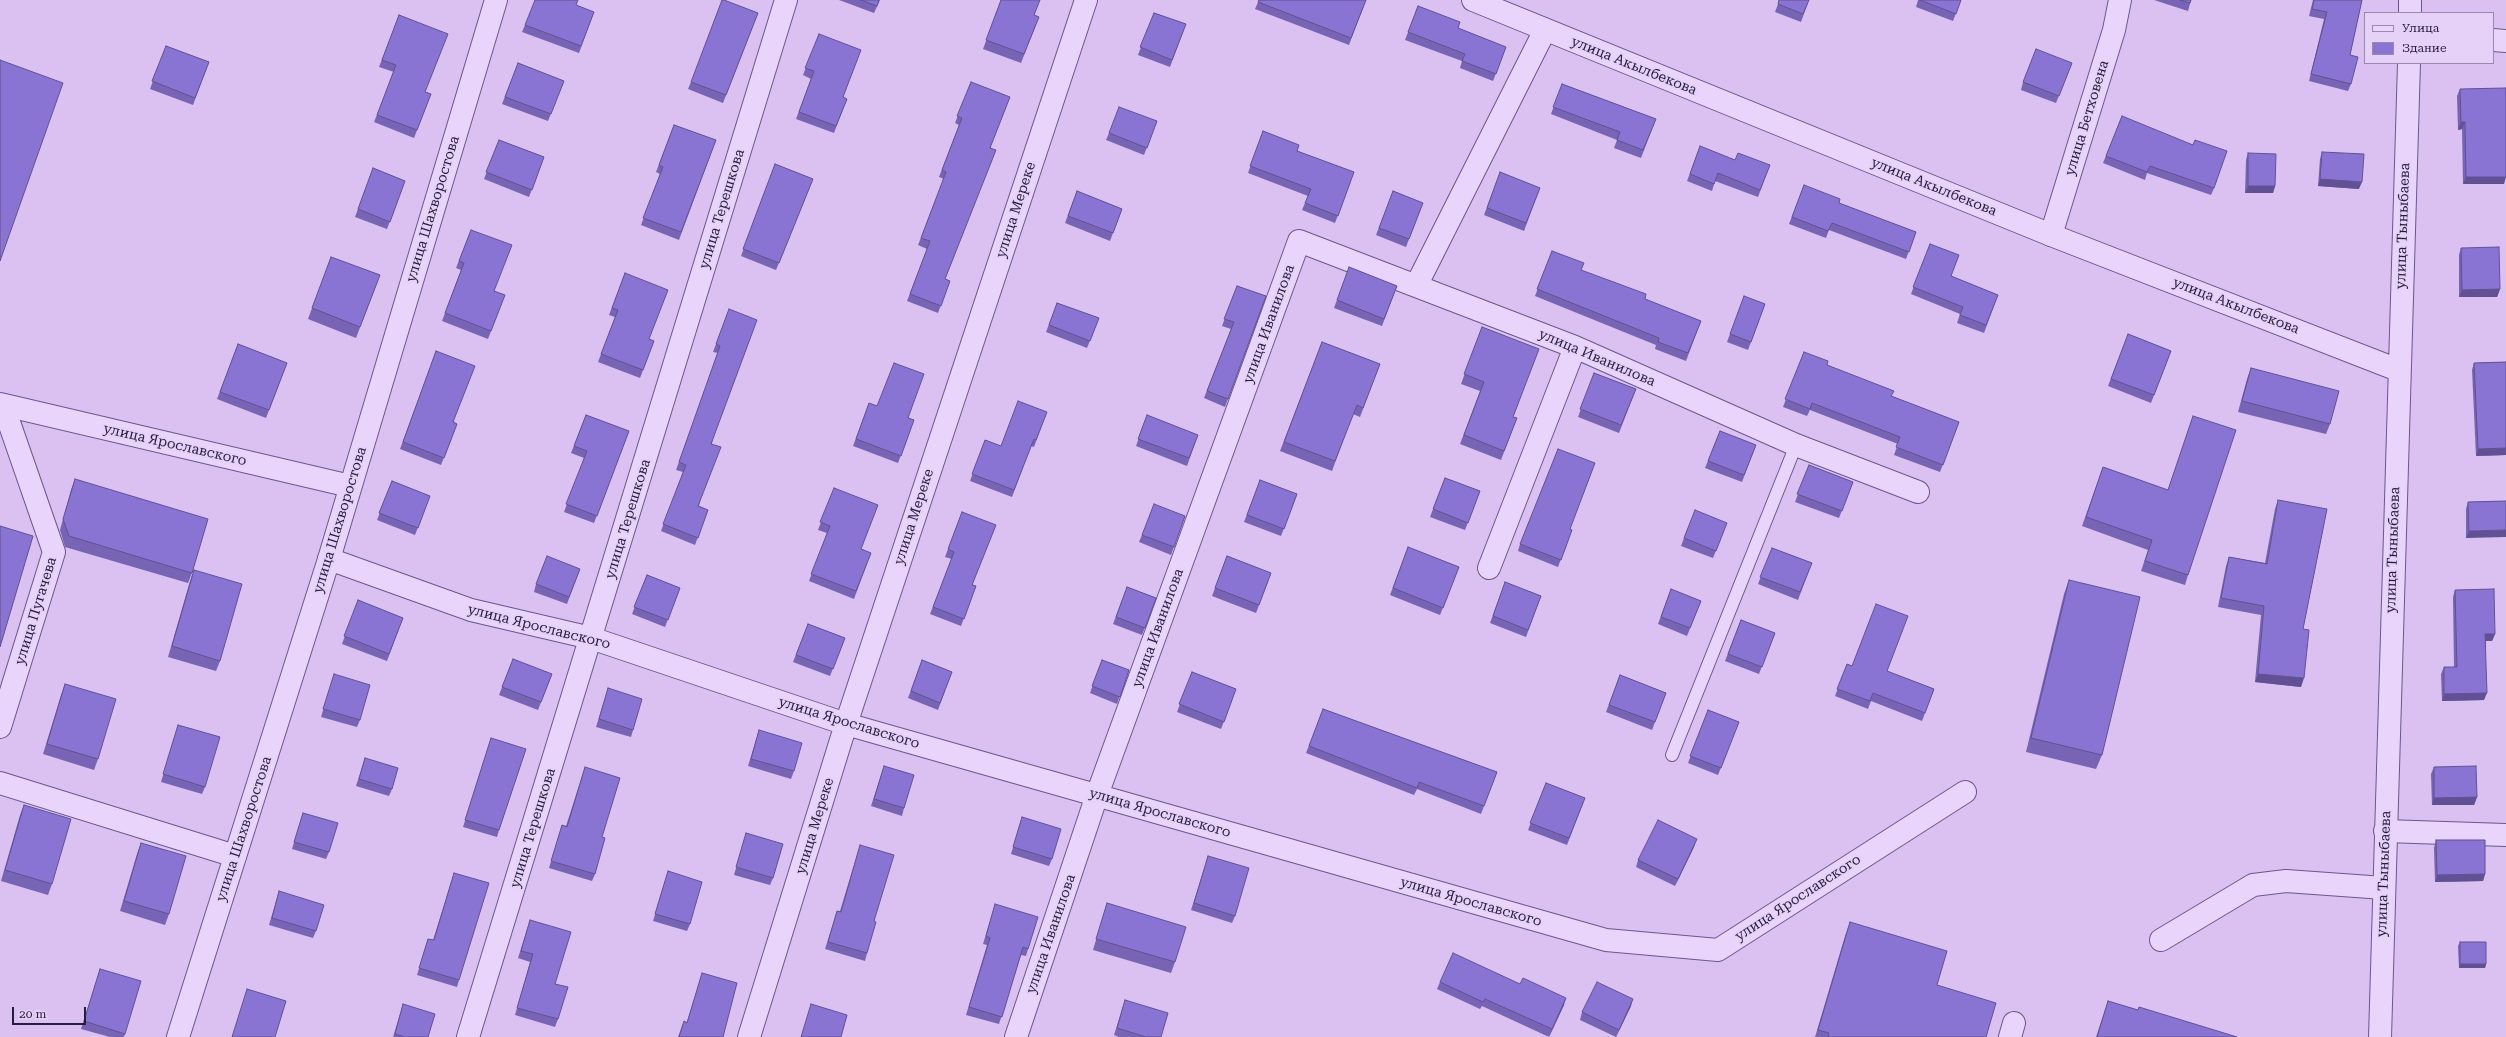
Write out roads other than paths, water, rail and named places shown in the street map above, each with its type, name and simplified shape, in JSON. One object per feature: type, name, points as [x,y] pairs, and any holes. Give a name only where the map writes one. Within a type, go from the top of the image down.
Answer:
[{"type":"street","name":"улица Шахворостова","points":[[178,1037],[329,559],[496,0]]},
{"type":"street","name":"улица Терешкова","points":[[468,1037],[786,0]]},
{"type":"street","name":"улица Мереке","points":[[749,1037],[846,724],[1086,0]]},
{"type":"street","name":"улица Акылбекова","points":[[1473,0],[2051,235],[2398,370]]},
{"type":"street","name":"улица Бетховена","points":[[2051,235],[2114,30],[2120,0]]},
{"type":"street","points":[[2410,0],[2410,12]]},
{"type":"street","points":[[1416,286],[1545,30]]},
{"type":"street","points":[[2494,40],[2506,41]]},
{"type":"street","name":"улица Тыныбаева","points":[[2380,1037],[2398,370],[2409,64]]},
{"type":"street","name":"улица Иванилова","points":[[1016,1037],[1097,795],[1299,241],[1575,347],[1796,445],[1918,492]]},
{"type":"street","points":[[1489,568],[1575,347]]},
{"type":"street","name":"улица Ярославского","points":[[1,404],[350,486]]},
{"type":"street","name":"улица Пугачева","points":[[0,727],[54,552],[1,404]]},
{"type":"street","name":"улица Ярославского","points":[[329,559],[472,610],[591,638],[846,724],[1606,940],[1718,950],[1964,792]]},
{"type":"street","points":[[0,783],[235,856]]},
{"type":"street","points":[[2386,831],[2506,835]]},
{"type":"street","points":[[2161,940],[2253,885],[2286,881],[2384,888]]},
{"type":"lane","points":[[1672,755],[1796,445]]}]
